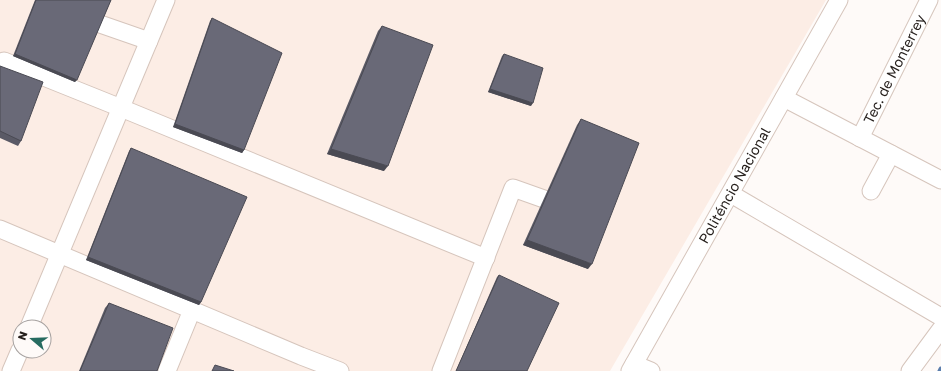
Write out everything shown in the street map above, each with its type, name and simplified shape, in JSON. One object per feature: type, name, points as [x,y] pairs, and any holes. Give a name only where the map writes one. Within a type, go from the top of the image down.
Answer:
[{"type":"street","points":[[33,319],[166,0]]},
{"type":"street","name":"Politéncio Nacional","points":[[632,367],[840,0]]},
{"type":"street","name":"Tec. de Monterrey","points":[[860,138],[929,0]]},
{"type":"street","points":[[100,24],[149,41]]},
{"type":"street","points":[[0,69],[4,61],[486,258]]},
{"type":"street","points":[[784,98],[941,180]]},
{"type":"street","points":[[871,191],[891,154]]},
{"type":"street","points":[[441,371],[468,324],[486,258],[513,188],[544,199]]},
{"type":"street","points":[[730,194],[941,317]]},
{"type":"street","points":[[0,229],[192,310],[314,366],[340,371]]},
{"type":"street","points":[[167,371],[192,310]]},
{"type":"street","points":[[910,371],[941,329]]},
{"type":"street","points":[[11,371],[16,359]]},
{"type":"street","points":[[632,367],[651,371]]},
{"type":"shaded area","points":[[0,0],[826,0],[610,371],[0,371]]},
{"type":"building","points":[[36,0],[111,0],[77,80],[15,54]]},
{"type":"building","points":[[212,18],[282,53],[244,150],[175,124]]},
{"type":"building","points":[[382,26],[433,45],[388,166],[331,149]]},
{"type":"building","points":[[504,54],[543,68],[533,103],[490,89]]},
{"type":"building","points":[[0,66],[43,82],[21,141],[0,131]]},
{"type":"building","points":[[581,119],[639,143],[592,264],[527,240]]},
{"type":"building","points":[[131,148],[247,197],[201,302],[88,257]]},
{"type":"building","points":[[499,275],[559,303],[527,371],[456,371]]},
{"type":"building","points":[[109,303],[173,328],[157,371],[80,371]]},
{"type":"building","points":[[215,365],[234,371],[212,371]]}]
